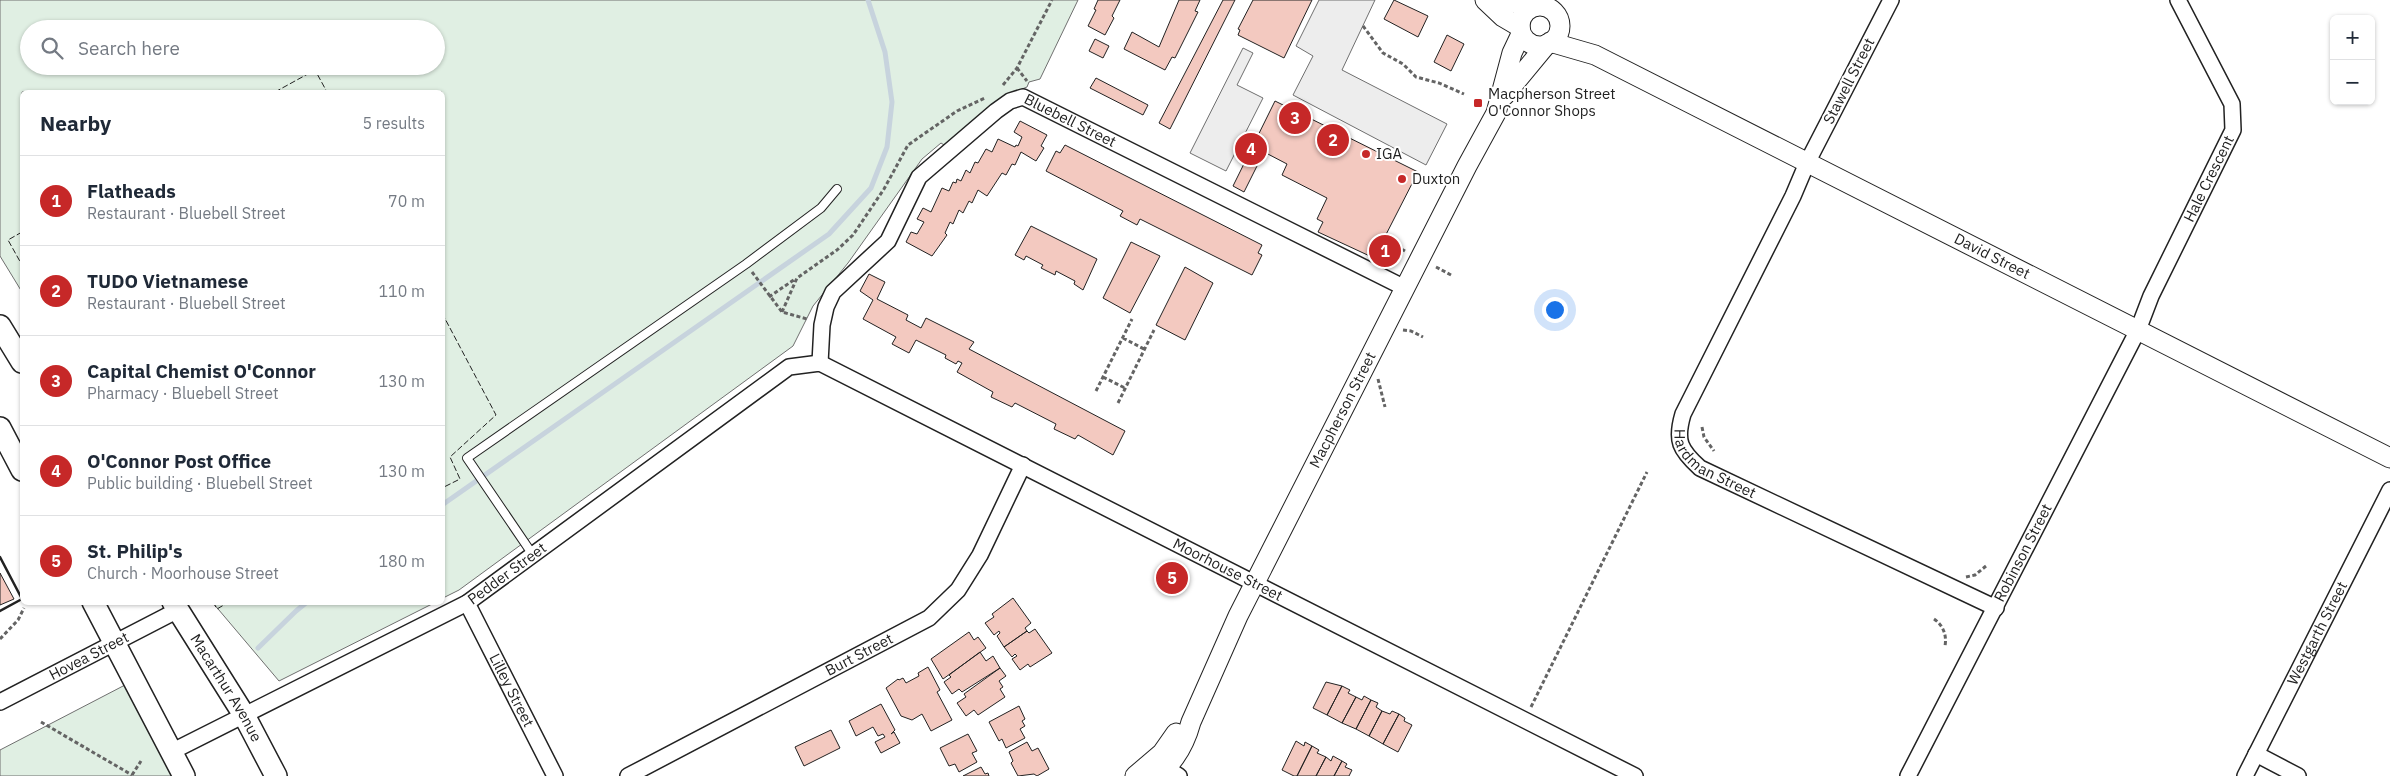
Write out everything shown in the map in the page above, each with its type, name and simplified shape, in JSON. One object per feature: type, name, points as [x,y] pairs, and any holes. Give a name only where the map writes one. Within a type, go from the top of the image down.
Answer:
[{"type":"main road","points":[[0,326],[20,359]]},
{"type":"main road","points":[[0,428],[20,466]]},
{"type":"main road","points":[[95,605],[184,776]]},
{"type":"main road","name":"Macarthur Avenue","points":[[176,606],[244,715],[276,776]]},
{"type":"street","points":[[1485,0],[1520,30],[1534,45],[1549,43],[1557,35],[1558,20],[1563,0]]},
{"type":"street","points":[[1503,0],[1549,8],[1558,20]]},
{"type":"street","name":"Stawell Street","points":[[1807,163],[1891,0]]},
{"type":"street","name":"Hale Crescent","points":[[2138,330],[2151,296],[2233,130],[2232,104],[2178,0]]},
{"type":"street","points":[[1520,30],[1524,14],[1536,5]]},
{"type":"street","name":"David Street","points":[[1558,20],[1595,55]]},
{"type":"street","name":"Macpherson Street","points":[[1135,776],[1164,770],[1168,746],[1178,730],[1190,722],[1256,583],[1496,113],[1502,99],[1512,53],[1520,30]]},
{"type":"street","name":"Macpherson Street","points":[[1502,99],[1549,43]]},
{"type":"street","name":"David Street","points":[[1549,43],[1595,55],[2390,458]]},
{"type":"street","name":"Bluebell Street","points":[[820,363],[822,325],[826,307],[834,292],[888,241],[919,178],[996,111],[1010,101],[1023,97],[1405,288]]},
{"type":"street","name":"Hardman Street","points":[[1807,163],[1683,414],[1678,432],[1681,444],[1686,455],[1700,468],[1996,608]]},
{"type":"street","name":"Robinson Street","points":[[1908,776],[2138,330]]},
{"type":"street","name":"Moorhouse Street","points":[[820,363],[1634,776]]},
{"type":"street","name":"Pedder Street","points":[[171,752],[467,603],[789,367],[820,363]]},
{"type":"street","name":"Burt Street","points":[[628,776],[929,618],[958,590],[980,555],[1023,465]]},
{"type":"street","name":"Westgarth Street","points":[[2245,776],[2390,490]]},
{"type":"street","name":"Lilley Street","points":[[467,603],[555,776]]},
{"type":"street","name":"Hovea Street","points":[[0,702],[114,643],[176,606]]},
{"type":"street","points":[[2256,754],[2298,776]]},
{"type":"lane","points":[[533,555],[467,458],[746,264],[821,208],[837,189]]},
{"type":"lane","points":[[746,264],[751,272]]},
{"type":"path","points":[[768,296],[837,250],[854,235],[884,189],[908,145],[957,111],[994,94],[1017,68],[1052,0]]},
{"type":"path","points":[[1363,26],[1383,53],[1403,64],[1416,78],[1439,83],[1464,94]]},
{"type":"path","points":[[1017,68],[1026,81],[1034,86]]},
{"type":"path","points":[[994,94],[996,111]]},
{"type":"path","points":[[1390,243],[1405,251]]},
{"type":"path","points":[[1431,264],[1453,276]]},
{"type":"path","points":[[751,272],[782,312],[812,320]]},
{"type":"path","points":[[782,312],[797,278]]},
{"type":"path","points":[[1096,391],[1132,319]]},
{"type":"path","points":[[1118,403],[1154,330]]},
{"type":"path","points":[[1400,331],[1411,331],[1422,337]]},
{"type":"path","points":[[1123,338],[1144,349]]},
{"type":"path","points":[[1378,375],[1385,407]]},
{"type":"path","points":[[1103,377],[1125,388]]},
{"type":"path","points":[[1702,427],[1704,437],[1714,451]]},
{"type":"path","points":[[1524,720],[1542,688],[1647,472]]},
{"type":"path","points":[[1960,577],[1975,575],[1986,566]]},
{"type":"path","points":[[0,639],[18,620],[24,608]]},
{"type":"path","points":[[1934,619],[1939,622],[1946,636],[1945,646]]},
{"type":"path","points":[[41,722],[132,775],[141,761]]},
{"type":"green space","points":[[0,0],[1078,0],[1040,79],[1029,82],[1027,87],[1012,93],[944,145],[941,143],[922,159],[848,263],[813,306],[793,346],[459,590],[445,597],[445,90],[20,90],[20,289],[0,256]]},
{"type":"green space","points":[[215,605],[430,605],[279,681]]},
{"type":"green space","points":[[125,685],[174,776],[0,776],[0,750]]},
{"type":"shaded area","points":[[1319,0],[1375,0],[1342,70],[1447,124],[1426,165],[1293,95],[1313,56],[1296,46]]},
{"type":"shaded area","points":[[1243,48],[1253,53],[1237,85],[1263,98],[1226,171],[1190,153]]},
{"type":"building","points":[[1098,0],[1120,0],[1112,16],[1114,18],[1105,35],[1088,26],[1096,10],[1094,9]]},
{"type":"building","points":[[1179,0],[1200,0],[1195,11],[1198,12],[1175,58],[1172,57],[1165,70],[1124,49],[1132,32],[1159,47]]},
{"type":"building","points":[[1223,0],[1235,0],[1170,129],[1159,123]]},
{"type":"building","points":[[1253,0],[1312,0],[1284,58],[1238,35],[1240,30],[1238,29]]},
{"type":"building","points":[[1394,0],[1428,16],[1418,37],[1384,19]]},
{"type":"building","points":[[1447,35],[1464,44],[1451,71],[1434,62]]},
{"type":"building","points":[[1095,39],[1109,46],[1103,58],[1089,51]]},
{"type":"building","points":[[1096,78],[1148,105],[1143,115],[1090,88]]},
{"type":"building","points":[[1275,101],[1418,172],[1374,258],[1318,232],[1323,222],[1317,219],[1327,198],[1282,175],[1287,164],[1264,152],[1244,192],[1233,186]]},
{"type":"building","points":[[1020,121],[1047,135],[1041,146],[1044,148],[1036,161],[1021,152],[1015,165],[1012,164],[1006,175],[1002,173],[987,196],[978,190],[972,203],[969,201],[963,213],[959,210],[953,224],[950,222],[945,233],[947,235],[932,256],[906,242],[911,232],[917,234],[924,222],[917,219],[923,208],[931,212],[942,188],[949,191],[953,182],[956,183],[957,179],[961,181],[966,170],[970,173],[975,162],[978,163],[986,149],[992,152],[998,139],[1015,147],[1016,145],[1018,146],[1022,137],[1014,132]]},
{"type":"building","points":[[1065,145],[1262,245],[1258,253],[1262,255],[1252,275],[1140,219],[1137,225],[1120,216],[1123,211],[1046,171],[1056,151],[1060,153]]},
{"type":"building","points":[[1031,226],[1097,259],[1083,290],[1074,284],[1075,281],[1056,271],[1055,275],[1041,268],[1043,265],[1026,256],[1024,260],[1015,255]]},
{"type":"building","points":[[1131,242],[1160,256],[1130,313],[1103,298]]},
{"type":"building","points":[[1185,267],[1213,283],[1185,340],[1156,325]]},
{"type":"building","points":[[869,274],[885,282],[877,299],[908,315],[906,320],[921,328],[926,318],[974,342],[969,349],[1125,431],[1113,455],[1078,435],[1075,439],[1054,429],[1056,424],[1015,403],[1012,407],[991,397],[993,392],[957,372],[962,363],[958,361],[956,364],[945,358],[946,355],[916,340],[909,353],[892,344],[896,337],[863,319],[873,300],[860,291]]},
{"type":"building","points":[[0,573],[14,599],[0,605]]},
{"type":"building","points":[[1013,598],[1031,623],[1025,628],[1027,631],[1004,647],[997,636],[1000,633],[999,631],[994,635],[985,623],[994,617],[992,614]]},
{"type":"building","points":[[1035,629],[1052,653],[1030,667],[1028,664],[1020,670],[1012,659],[1017,656],[1015,654],[1012,657],[1004,647],[1027,631],[1029,633]]},
{"type":"building","points":[[969,632],[974,640],[978,637],[986,648],[943,679],[931,659]]},
{"type":"building","points":[[980,652],[986,661],[993,656],[1000,668],[962,692],[959,689],[952,694],[944,682],[951,677],[949,675]]},
{"type":"building","points":[[928,667],[940,690],[937,692],[952,720],[931,731],[922,714],[912,720],[901,716],[886,688],[898,679],[903,678],[906,683],[919,676],[918,673]]},
{"type":"building","points":[[1000,668],[1006,676],[999,681],[1003,687],[1000,689],[1005,697],[978,715],[974,710],[966,716],[957,703],[966,697],[964,694]]},
{"type":"building","points":[[1326,682],[1342,686],[1327,715],[1313,708]]},
{"type":"building","points":[[1342,686],[1350,690],[1348,693],[1356,697],[1342,723],[1327,715]]},
{"type":"building","points":[[1364,696],[1371,700],[1356,729],[1342,723],[1356,697],[1362,700]]},
{"type":"building","points":[[1371,700],[1378,703],[1376,707],[1382,711],[1369,736],[1356,729]]},
{"type":"building","points":[[881,704],[895,730],[891,734],[894,732],[900,743],[881,753],[875,742],[885,737],[883,734],[878,736],[873,727],[856,736],[849,721]]},
{"type":"building","points":[[1019,706],[1025,719],[1022,721],[1025,726],[1020,729],[1025,738],[1006,748],[1002,739],[999,741],[989,722]]},
{"type":"building","points":[[1382,711],[1390,714],[1392,711],[1399,714],[1383,744],[1369,736]]},
{"type":"building","points":[[1399,714],[1405,718],[1404,721],[1412,725],[1398,752],[1383,744]]},
{"type":"building","points":[[831,730],[840,748],[804,766],[795,747]]},
{"type":"building","points":[[968,734],[977,751],[972,753],[977,762],[959,772],[955,764],[949,766],[940,748]]},
{"type":"building","points":[[1296,741],[1304,746],[1305,742],[1312,746],[1297,776],[1294,776],[1282,770]]},
{"type":"building","points":[[1027,742],[1032,751],[1038,748],[1049,769],[1037,776],[1034,774],[1018,776],[1011,763],[1013,761],[1009,752]]},
{"type":"building","points":[[1312,746],[1319,750],[1317,753],[1326,757],[1316,776],[1297,776]]},
{"type":"building","points":[[1333,756],[1342,761],[1334,776],[1316,776],[1326,757],[1331,761]]},
{"type":"building","points":[[1342,761],[1347,764],[1345,767],[1352,770],[1349,776],[1334,776]]},
{"type":"building","points":[[981,767],[985,774],[988,773],[989,776],[963,776]]},
{"type":"waterway","points":[[445,503],[829,234],[871,188],[887,147],[892,102],[885,52],[868,0]]},
{"type":"waterway","points":[[258,648],[303,605]]},
{"type":"fence","points":[[279,90],[306,75]]},
{"type":"fence","points":[[318,75],[326,90]]},
{"type":"fence","points":[[20,233],[8,240],[20,261]]},
{"type":"fence","points":[[445,319],[496,415],[450,457],[460,479],[445,486]]},
{"type":"fence","points":[[215,605],[217,609],[224,605]]},
{"type":"wall","points":[[0,557],[20,595]]},
{"type":"wall","points":[[0,611],[20,600]]},
{"type":"place","name":"Macpherson Street O'Connor Shops","points":[[1478,103]]},
{"type":"place","name":"Capital Chemist O'Connor","points":[[1295,118]]},
{"type":"place","name":"TUDO Vietnamese","points":[[1333,140]]},
{"type":"place","name":"O'Connor Post Office","points":[[1251,149]]},
{"type":"place","name":"IGA","points":[[1366,154]]},
{"type":"place","name":"Duxton","points":[[1402,179]]},
{"type":"place","name":"Flatheads","points":[[1385,251]]},
{"type":"place","name":"St. Philip's","points":[[1172,578]]}]
